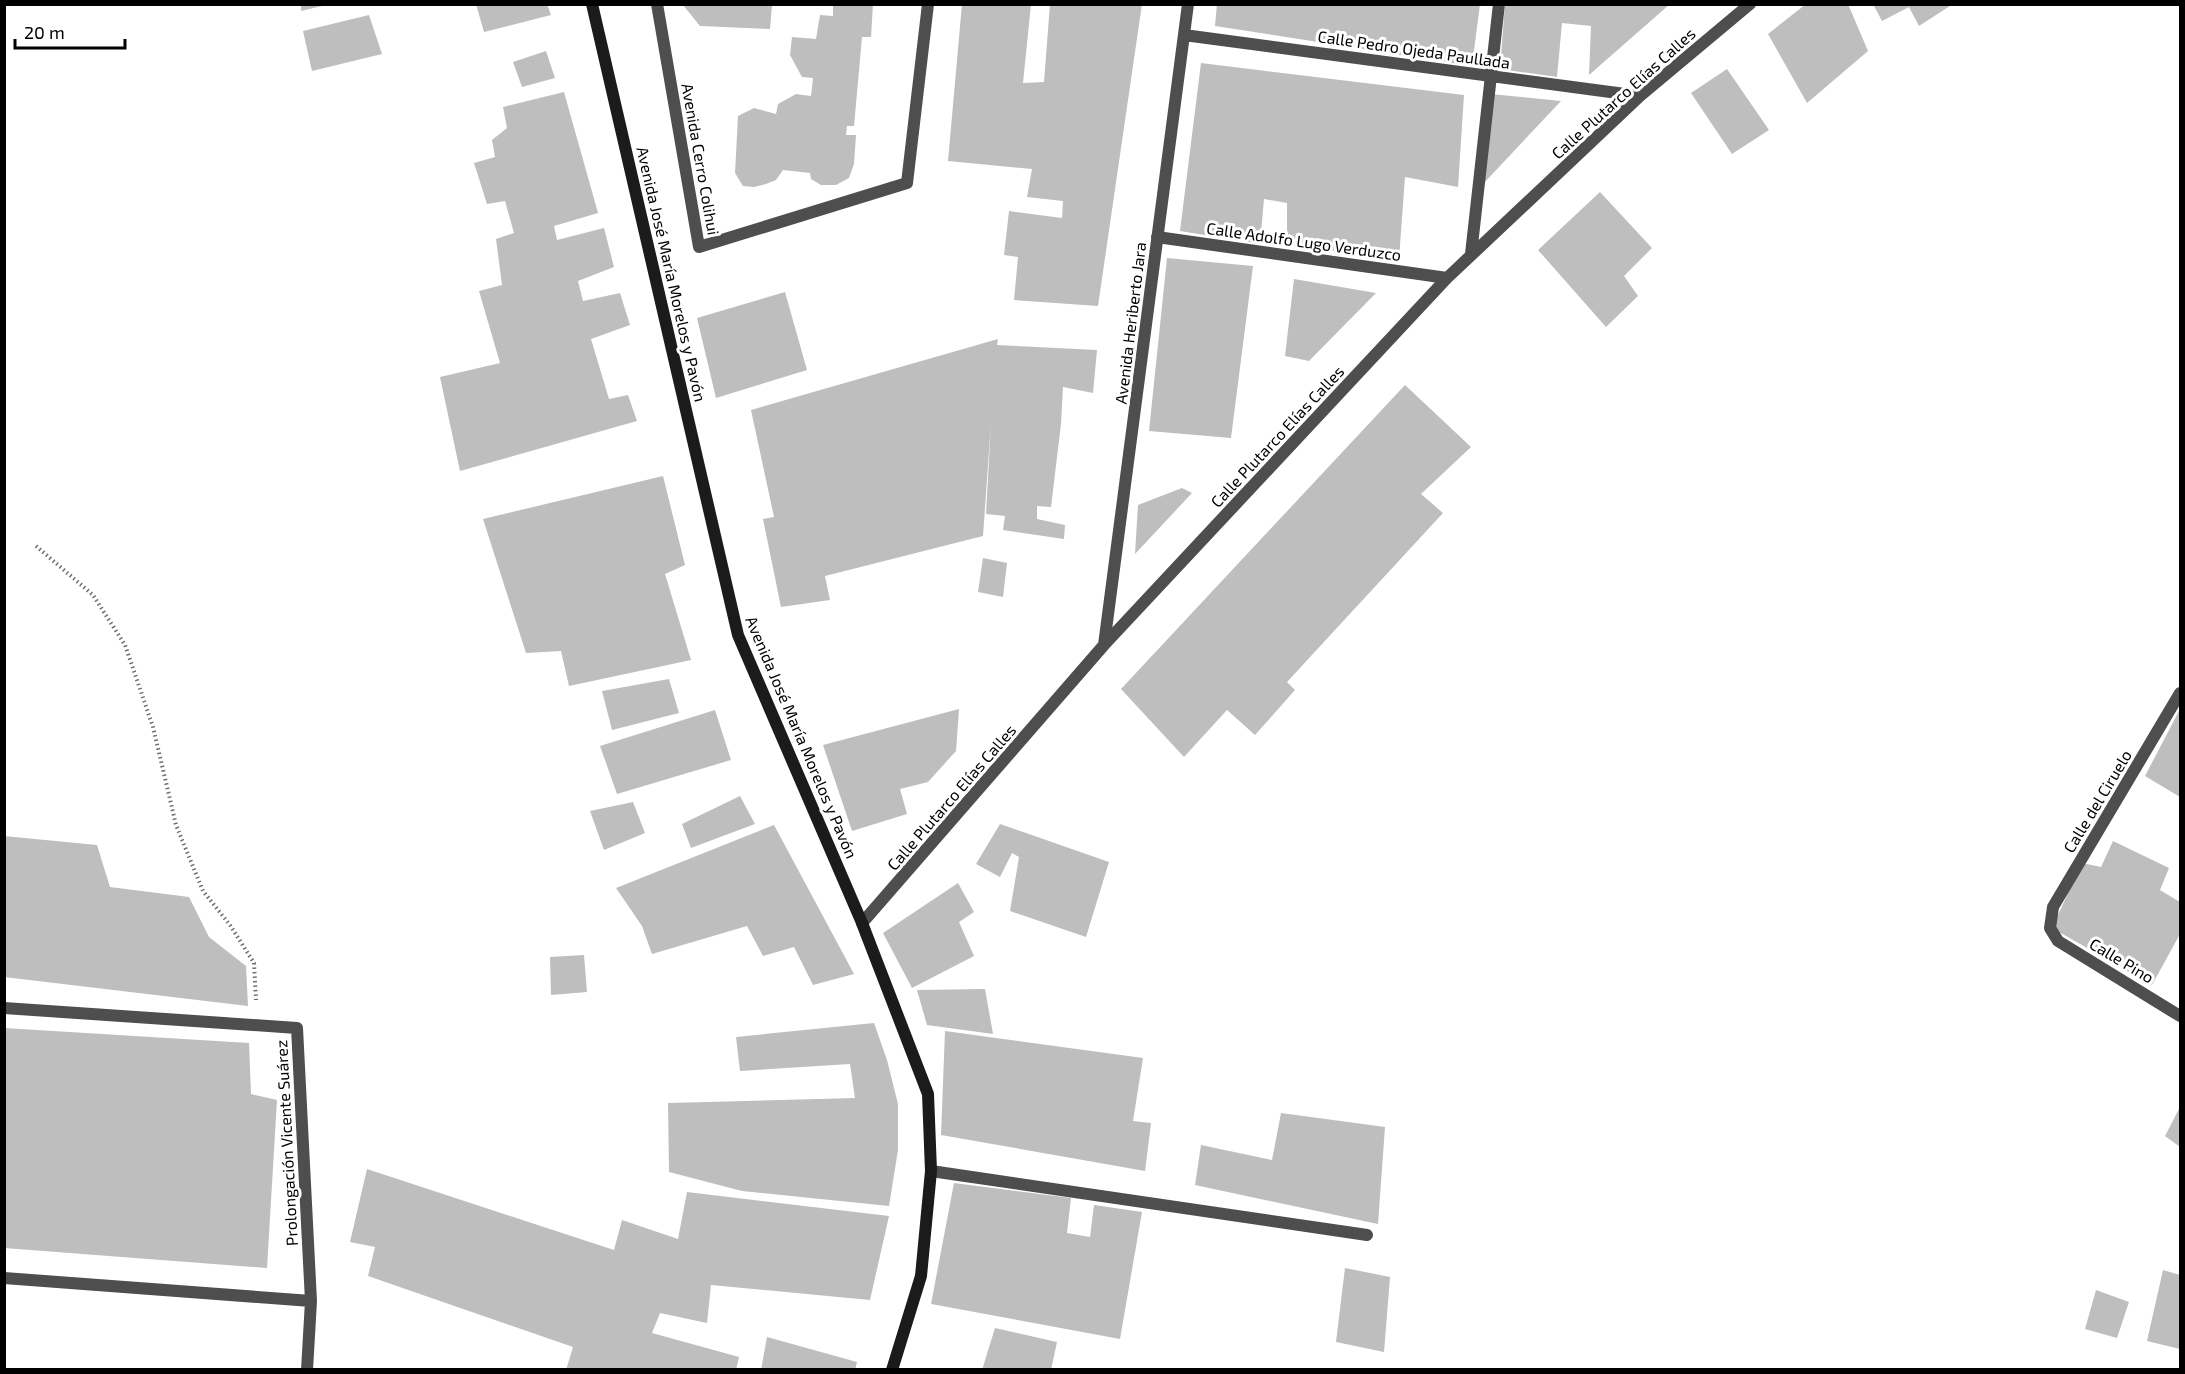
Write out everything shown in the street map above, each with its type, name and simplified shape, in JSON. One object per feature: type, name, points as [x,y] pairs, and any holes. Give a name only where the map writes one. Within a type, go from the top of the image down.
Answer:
[{"type":"main road","name":"Avenida José María Morelos y Pavón","points":[[592,4],[738,635],[862,923],[928,1094],[931,1171],[921,1276],[892,1370]]},
{"type":"street","name":"Avenida Cerro Colihui","points":[[657,4],[699,247],[906,183],[928,4]]},
{"type":"street","name":"Avenida Heriberto Jara","points":[[1104,645],[1188,4]]},
{"type":"street","points":[[1471,254],[1499,4]]},
{"type":"street","name":"Calle Plutarco Elías Calles","points":[[862,923],[1104,645],[1447,278],[1640,96],[1750,4]]},
{"type":"street","name":"Calle Pedro Ojeda Paullada","points":[[1184,35],[1640,96]]},
{"type":"street","name":"Calle Adolfo Lugo Verduzco","points":[[1157,237],[1447,278]]},
{"type":"street","name":"Calle del Ciruelo","points":[[2050,928],[2053,907],[2181,693]]},
{"type":"street","name":"Calle Pino","points":[[2050,928],[2058,941],[2181,1016]]},
{"type":"street","name":"Prolongación Vicente Suárez","points":[[4,1008],[297,1028],[311,1301],[307,1370]]},
{"type":"street","points":[[931,1171],[1367,1234]]},
{"type":"street","points":[[4,1278],[311,1301]]},
{"type":"path","points":[[36,546],[93,595],[125,645],[153,727],[176,825],[203,891],[230,925],[254,963],[257,1024]]},
{"type":"building","points":[[301,4],[326,4],[326,5],[301,11]]},
{"type":"building","points":[[476,4],[547,4],[551,15],[484,32]]},
{"type":"building","points":[[833,4],[873,4],[871,37],[862,37],[854,126],[847,126],[846,135],[856,135],[854,164],[849,178],[836,185],[821,185],[811,179],[810,173],[783,170],[776,180],[766,184],[754,187],[743,186],[735,173],[738,116],[754,108],[776,114],[778,104],[796,94],[811,96],[813,78],[802,77],[790,55],[792,37],[816,39],[820,15],[833,16]]},
{"type":"building","points":[[962,4],[1031,4],[1023,83],[1044,82],[1050,4],[1142,4],[1098,306],[1014,300],[1018,257],[1004,255],[1009,211],[1062,218],[1063,201],[1027,197],[1032,169],[948,161]]},
{"type":"building","points":[[1217,4],[1480,4],[1472,66],[1215,26]]},
{"type":"building","points":[[1505,4],[1670,4],[1589,75],[1591,26],[1562,23],[1557,77],[1500,69]]},
{"type":"building","points":[[1806,4],[1848,4],[1868,51],[1807,103],[1768,34]]},
{"type":"building","points":[[1873,4],[1953,4],[1919,26],[1909,7],[1882,21]]},
{"type":"building","points":[[683,5],[772,5],[770,29],[700,26]]},
{"type":"building","points":[[369,15],[382,54],[312,71],[303,31]]},
{"type":"building","points":[[546,51],[555,78],[522,87],[513,62]]},
{"type":"building","points":[[1201,63],[1464,95],[1458,187],[1405,177],[1399,259],[1287,245],[1287,203],[1264,199],[1260,244],[1180,231]]},
{"type":"building","points":[[1727,69],[1769,130],[1732,154],[1691,93]]},
{"type":"building","points":[[564,92],[598,213],[554,226],[557,240],[604,228],[614,267],[578,281],[583,301],[620,293],[630,325],[591,339],[609,399],[628,395],[637,421],[460,471],[440,377],[500,363],[479,291],[502,285],[496,239],[514,233],[505,201],[487,204],[474,163],[495,157],[492,140],[507,128],[503,107]]},
{"type":"building","points":[[1491,94],[1561,101],[1483,184]]},
{"type":"building","points":[[1600,192],[1652,248],[1624,276],[1638,296],[1606,327],[1538,250]]},
{"type":"building","points":[[1167,258],[1253,266],[1231,438],[1149,431]]},
{"type":"building","points":[[1294,279],[1376,293],[1309,361],[1285,356]]},
{"type":"building","points":[[785,292],[807,370],[716,398],[697,318]]},
{"type":"building","points":[[998,339],[997,345],[1097,350],[1093,393],[1063,387],[1051,507],[1037,506],[1037,519],[1065,525],[1064,539],[1003,530],[1005,516],[986,514],[991,423],[983,536],[825,576],[830,600],[781,607],[763,519],[774,517],[751,410]]},
{"type":"building","points":[[1405,385],[1471,447],[1421,494],[1443,513],[1287,682],[1295,690],[1255,735],[1227,710],[1184,757],[1121,689]]},
{"type":"building","points":[[663,476],[685,565],[665,574],[691,660],[569,686],[561,651],[526,653],[483,519]]},
{"type":"building","points":[[1182,488],[1192,493],[1135,554],[1138,505]]},
{"type":"building","points":[[983,558],[1007,563],[1003,597],[978,592]]},
{"type":"building","points":[[669,679],[679,713],[612,730],[602,691]]},
{"type":"building","points":[[959,709],[956,751],[928,782],[900,789],[907,814],[852,831],[823,745]]},
{"type":"building","points":[[2180,709],[2180,797],[2145,776]]},
{"type":"building","points":[[715,710],[731,760],[617,794],[600,746]]},
{"type":"building","points":[[740,796],[755,824],[691,848],[682,824]]},
{"type":"building","points":[[633,802],[645,833],[604,850],[590,811]]},
{"type":"building","points":[[1000,824],[1109,862],[1086,937],[1010,911],[1019,857],[1012,853],[1000,877],[976,864]]},
{"type":"building","points":[[774,825],[854,974],[813,985],[794,947],[763,956],[747,926],[652,954],[642,926],[616,888]]},
{"type":"building","points":[[4,836],[97,845],[110,887],[189,897],[209,937],[246,966],[248,1006],[4,977]]},
{"type":"building","points":[[2113,841],[2169,868],[2160,890],[2180,902],[2180,934],[2152,985],[2052,928],[2082,863],[2101,867]]},
{"type":"building","points":[[958,883],[974,912],[959,922],[974,956],[912,988],[883,933]]},
{"type":"building","points":[[584,955],[587,992],[551,995],[550,957]]},
{"type":"building","points":[[985,989],[993,1034],[927,1025],[917,990]]},
{"type":"building","points":[[874,1023],[887,1060],[898,1104],[898,1150],[889,1206],[742,1191],[669,1172],[668,1103],[855,1098],[850,1064],[740,1071],[736,1037]]},
{"type":"building","points":[[4,1028],[249,1043],[251,1094],[277,1100],[267,1268],[4,1248]]},
{"type":"building","points":[[945,1031],[1143,1058],[1133,1121],[1151,1123],[1145,1171],[941,1135]]},
{"type":"building","points":[[2180,1107],[2180,1147],[2165,1136]]},
{"type":"building","points":[[1281,1113],[1385,1127],[1378,1224],[1195,1185],[1201,1145],[1272,1160]]},
{"type":"building","points":[[367,1169],[614,1250],[622,1220],[678,1239],[687,1192],[889,1216],[870,1300],[711,1285],[707,1323],[660,1313],[652,1333],[739,1357],[736,1370],[566,1370],[573,1347],[368,1276],[375,1247],[350,1242]]},
{"type":"building","points":[[954,1183],[1071,1198],[1067,1233],[1090,1237],[1094,1205],[1142,1212],[1120,1339],[931,1304]]},
{"type":"building","points":[[1345,1268],[1390,1277],[1384,1352],[1336,1342]]},
{"type":"building","points":[[2163,1270],[2180,1275],[2180,1349],[2147,1341]]},
{"type":"building","points":[[2096,1290],[2129,1302],[2117,1338],[2085,1329]]},
{"type":"building","points":[[995,1328],[1057,1342],[1051,1370],[982,1370]]},
{"type":"building","points":[[767,1337],[857,1362],[855,1370],[761,1370]]}]
